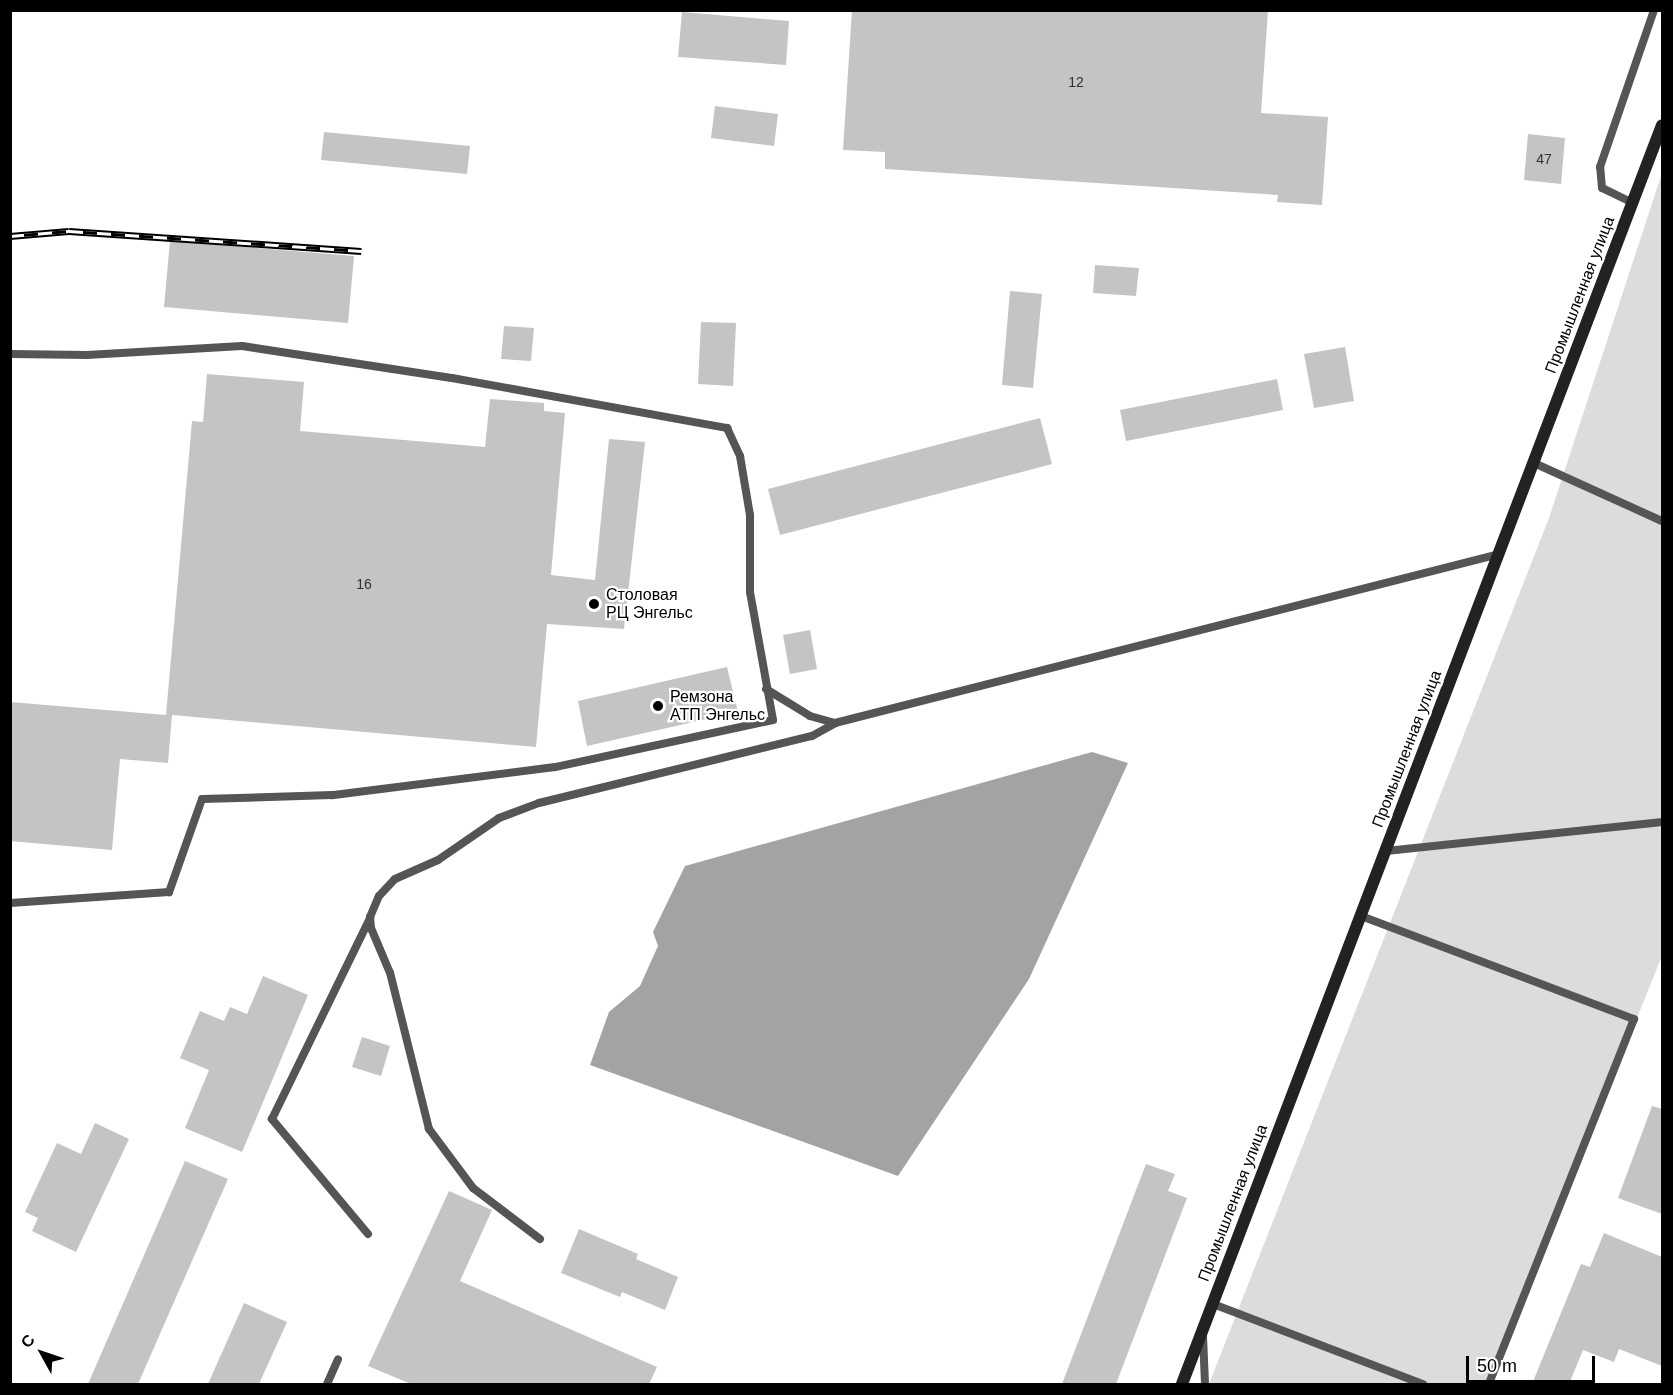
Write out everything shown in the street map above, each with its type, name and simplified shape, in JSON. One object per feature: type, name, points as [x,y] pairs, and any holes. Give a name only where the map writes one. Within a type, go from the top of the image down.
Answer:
[{"type":"street","name":"Промышленная улица","points":[[1182,1384],[1662,125]]},
{"type":"lane","points":[[1633,203],[1602,189],[1599,174],[1654,10]]},
{"type":"lane","points":[[10,354],[87,356],[242,345],[452,378],[727,428],[740,456],[750,515],[750,592],[773,720],[555,767],[332,795],[202,799],[168,892],[10,903]]},
{"type":"lane","points":[[1534,463],[1662,521]]},
{"type":"lane","points":[[368,1234],[272,1119],[379,896],[395,879],[438,860],[499,818],[539,803],[812,736],[835,723],[1499,554]]},
{"type":"lane","points":[[766,688],[810,716],[835,723]]},
{"type":"lane","points":[[1386,850],[1662,822]]},
{"type":"lane","points":[[1361,915],[1634,1018],[1489,1384]]},
{"type":"lane","points":[[370,917],[371,928],[390,973],[429,1129],[473,1188],[540,1239]]},
{"type":"lane","points":[[1213,1304],[1423,1384]]},
{"type":"lane","points":[[1203,1329],[1205,1384]]},
{"type":"lane","points":[[327,1384],[338,1359]]},
{"type":"shaded area","points":[[1662,173],[1662,956],[1489,1384],[1209,1384],[1549,518]]},
{"type":"shaded area","points":[[1092,752],[1128,763],[1029,979],[898,1176],[590,1065],[609,1012],[640,986],[658,946],[653,932],[685,866]]},
{"type":"building","points":[[852,10],[1268,10],[1261,113],[1328,117],[1322,205],[1277,202],[1278,195],[885,169],[885,152],[843,150]]},
{"type":"building","points":[[682,12],[789,21],[786,65],[678,57]]},
{"type":"building","points":[[715,106],[778,114],[774,146],[711,138]]},
{"type":"building","points":[[324,132],[470,146],[467,174],[321,160]]},
{"type":"building","points":[[1528,134],[1565,138],[1561,184],[1524,180]]},
{"type":"building","points":[[170,241],[354,256],[348,323],[164,307]]},
{"type":"building","points":[[1095,265],[1139,268],[1136,296],[1093,293]]},
{"type":"building","points":[[1010,291],[1042,294],[1033,388],[1002,385]]},
{"type":"building","points":[[701,322],[736,323],[733,386],[698,384]]},
{"type":"building","points":[[504,326],[534,328],[531,361],[501,359]]},
{"type":"building","points":[[1345,347],[1354,401],[1314,408],[1304,354]]},
{"type":"building","points":[[207,374],[304,382],[300,431],[485,447],[490,399],[544,403],[544,411],[565,413],[551,575],[595,580],[609,439],[645,442],[624,629],[547,624],[536,747],[172,715],[168,763],[120,759],[112,850],[10,841],[10,702],[166,715],[192,421],[203,422]]},
{"type":"building","points":[[1277,379],[1283,410],[1126,441],[1120,410]]},
{"type":"building","points":[[1040,418],[1052,464],[780,535],[768,489]]},
{"type":"building","points":[[810,630],[817,669],[790,674],[783,635]]},
{"type":"building","name":"Ремзона АТП Энгельс","points":[[727,667],[738,712],[587,746],[578,701]]},
{"type":"building","points":[[263,976],[308,995],[242,1152],[185,1128],[209,1070],[180,1058],[200,1011],[224,1021],[230,1007],[247,1014]]},
{"type":"building","points":[[362,1037],[390,1046],[381,1076],[352,1067]]},
{"type":"building","points":[[1652,1106],[1662,1109],[1662,1214],[1618,1198]]},
{"type":"building","points":[[95,1123],[129,1139],[76,1252],[32,1231],[38,1218],[25,1212],[57,1143],[81,1154]]},
{"type":"building","points":[[185,1161],[228,1179],[138,1384],[88,1384]]},
{"type":"building","points":[[1146,1164],[1175,1174],[1168,1191],[1187,1198],[1116,1384],[1062,1384]]},
{"type":"building","points":[[449,1191],[492,1210],[460,1281],[657,1367],[649,1384],[411,1384],[368,1366]]},
{"type":"building","points":[[579,1229],[638,1254],[636,1259],[678,1277],[665,1310],[622,1292],[620,1297],[561,1273]]},
{"type":"building","points":[[1604,1233],[1662,1257],[1662,1366],[1619,1349],[1614,1362],[1583,1350],[1569,1384],[1532,1384],[1581,1264],[1590,1267]]},
{"type":"building","points":[[244,1303],[287,1322],[259,1384],[208,1384]]},
{"type":"railway","points":[[10,236],[69,231],[361,251]]},
{"type":"place","name":"Столовая РЦ Энгельс","points":[[594,604]]},
{"type":"place","name":"Ремзона АТП Энгельс","points":[[658,706]]}]
